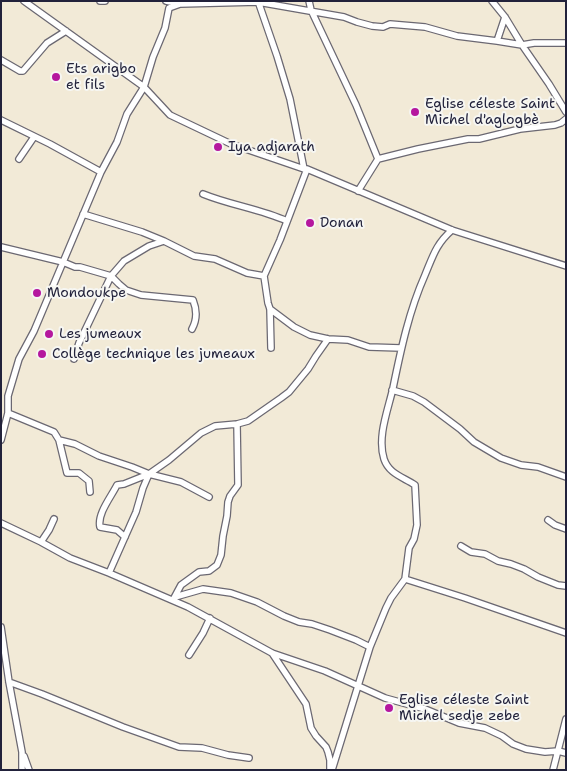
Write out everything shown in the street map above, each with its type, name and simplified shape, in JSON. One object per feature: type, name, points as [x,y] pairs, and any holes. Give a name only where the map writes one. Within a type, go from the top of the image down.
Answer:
[{"type":"street","points":[[100,1],[105,1]]},
{"type":"street","points":[[309,1],[311,10],[356,105],[378,159]]},
{"type":"street","points":[[492,1],[550,84],[566,112]]},
{"type":"street","points":[[26,2],[144,87],[170,115],[232,144],[306,169],[452,230],[566,266]]},
{"type":"street","points":[[258,2],[290,99],[306,169],[264,276],[270,309],[271,348]]},
{"type":"street","points":[[1,440],[8,413],[8,396],[20,359],[34,331],[83,214],[117,142],[127,114],[144,87],[153,57],[165,28],[169,3],[258,2],[311,10],[344,17],[372,26],[383,27],[390,24],[400,24],[433,28],[457,36],[522,45],[566,43]]},
{"type":"street","points":[[496,40],[505,17]]},
{"type":"street","points":[[1,60],[23,71],[46,43],[66,31]]},
{"type":"street","points":[[358,191],[378,159],[418,149],[468,139],[479,139],[520,129],[555,126],[566,119]]},
{"type":"street","points":[[1,120],[102,172]]},
{"type":"street","points":[[19,160],[34,137]]},
{"type":"street","points":[[203,194],[287,221]]},
{"type":"street","points":[[83,214],[142,232],[194,256],[215,259],[246,274],[264,276]]},
{"type":"street","points":[[331,770],[370,648],[391,598],[405,578],[408,548],[416,533],[418,518],[416,487],[391,471],[387,466],[382,453],[384,430],[387,408],[412,306],[433,255],[442,238],[452,230]]},
{"type":"street","points":[[74,359],[79,343],[111,276],[124,261],[149,246],[164,241]]},
{"type":"street","points":[[1,247],[111,276],[126,290],[141,295],[193,300],[196,311],[195,324],[192,329]]},
{"type":"street","points":[[270,309],[288,323],[310,335],[328,339],[348,340],[369,347],[401,348]]},
{"type":"street","points":[[125,537],[117,530],[100,528],[99,524],[100,515],[117,485],[148,474],[202,433],[215,426],[237,424],[254,418],[289,392],[308,369],[328,339]]},
{"type":"street","points":[[392,390],[414,396],[424,402],[474,442],[500,458],[521,465],[538,467],[566,477]]},
{"type":"street","points":[[1,395],[8,396]]},
{"type":"street","points":[[8,413],[54,432],[59,440],[67,473],[79,473],[89,481],[90,492]]},
{"type":"street","points":[[174,598],[181,585],[199,572],[209,570],[217,565],[221,556],[228,502],[238,485],[237,424]]},
{"type":"street","points":[[59,440],[75,444],[99,456],[148,474],[181,482],[209,497]]},
{"type":"street","points":[[109,573],[136,512],[148,474]]},
{"type":"street","points":[[41,542],[54,519]]},
{"type":"street","points":[[548,520],[566,529]]},
{"type":"street","points":[[1,523],[70,558],[174,598],[272,653],[299,661],[385,698],[452,720],[485,728],[526,749],[566,753]]},
{"type":"street","points":[[461,546],[471,552],[485,554],[558,585],[566,586]]},
{"type":"street","points":[[405,578],[566,633]]},
{"type":"street","points":[[174,598],[203,589],[231,592],[284,616],[330,630],[356,640],[370,648]]},
{"type":"street","points":[[189,655],[204,633],[210,618]]},
{"type":"street","points":[[1,627],[22,752],[22,770]]},
{"type":"street","points":[[272,653],[306,704],[311,728],[326,747],[331,770]]},
{"type":"street","points":[[9,682],[179,747],[202,748],[249,758]]},
{"type":"street","points":[[553,770],[566,719]]},
{"type":"street","points":[[22,752],[29,770]]},
{"type":"place","name":"Ets arigbo et fils","points":[[56,77]]},
{"type":"place","name":"Eglise céleste Saint Michel d'aglogbè","points":[[415,112]]},
{"type":"place","name":"Iya adjarath","points":[[218,147]]},
{"type":"place","name":"Donan","points":[[310,223]]},
{"type":"place","name":"Mondoukpe","points":[[37,293]]},
{"type":"place","name":"Les jumeaux","points":[[49,334]]},
{"type":"place","name":"Collège technique les jumeaux","points":[[42,354]]},
{"type":"place","name":"Eglise céleste Saint Michel sedje zebe","points":[[389,708]]}]
